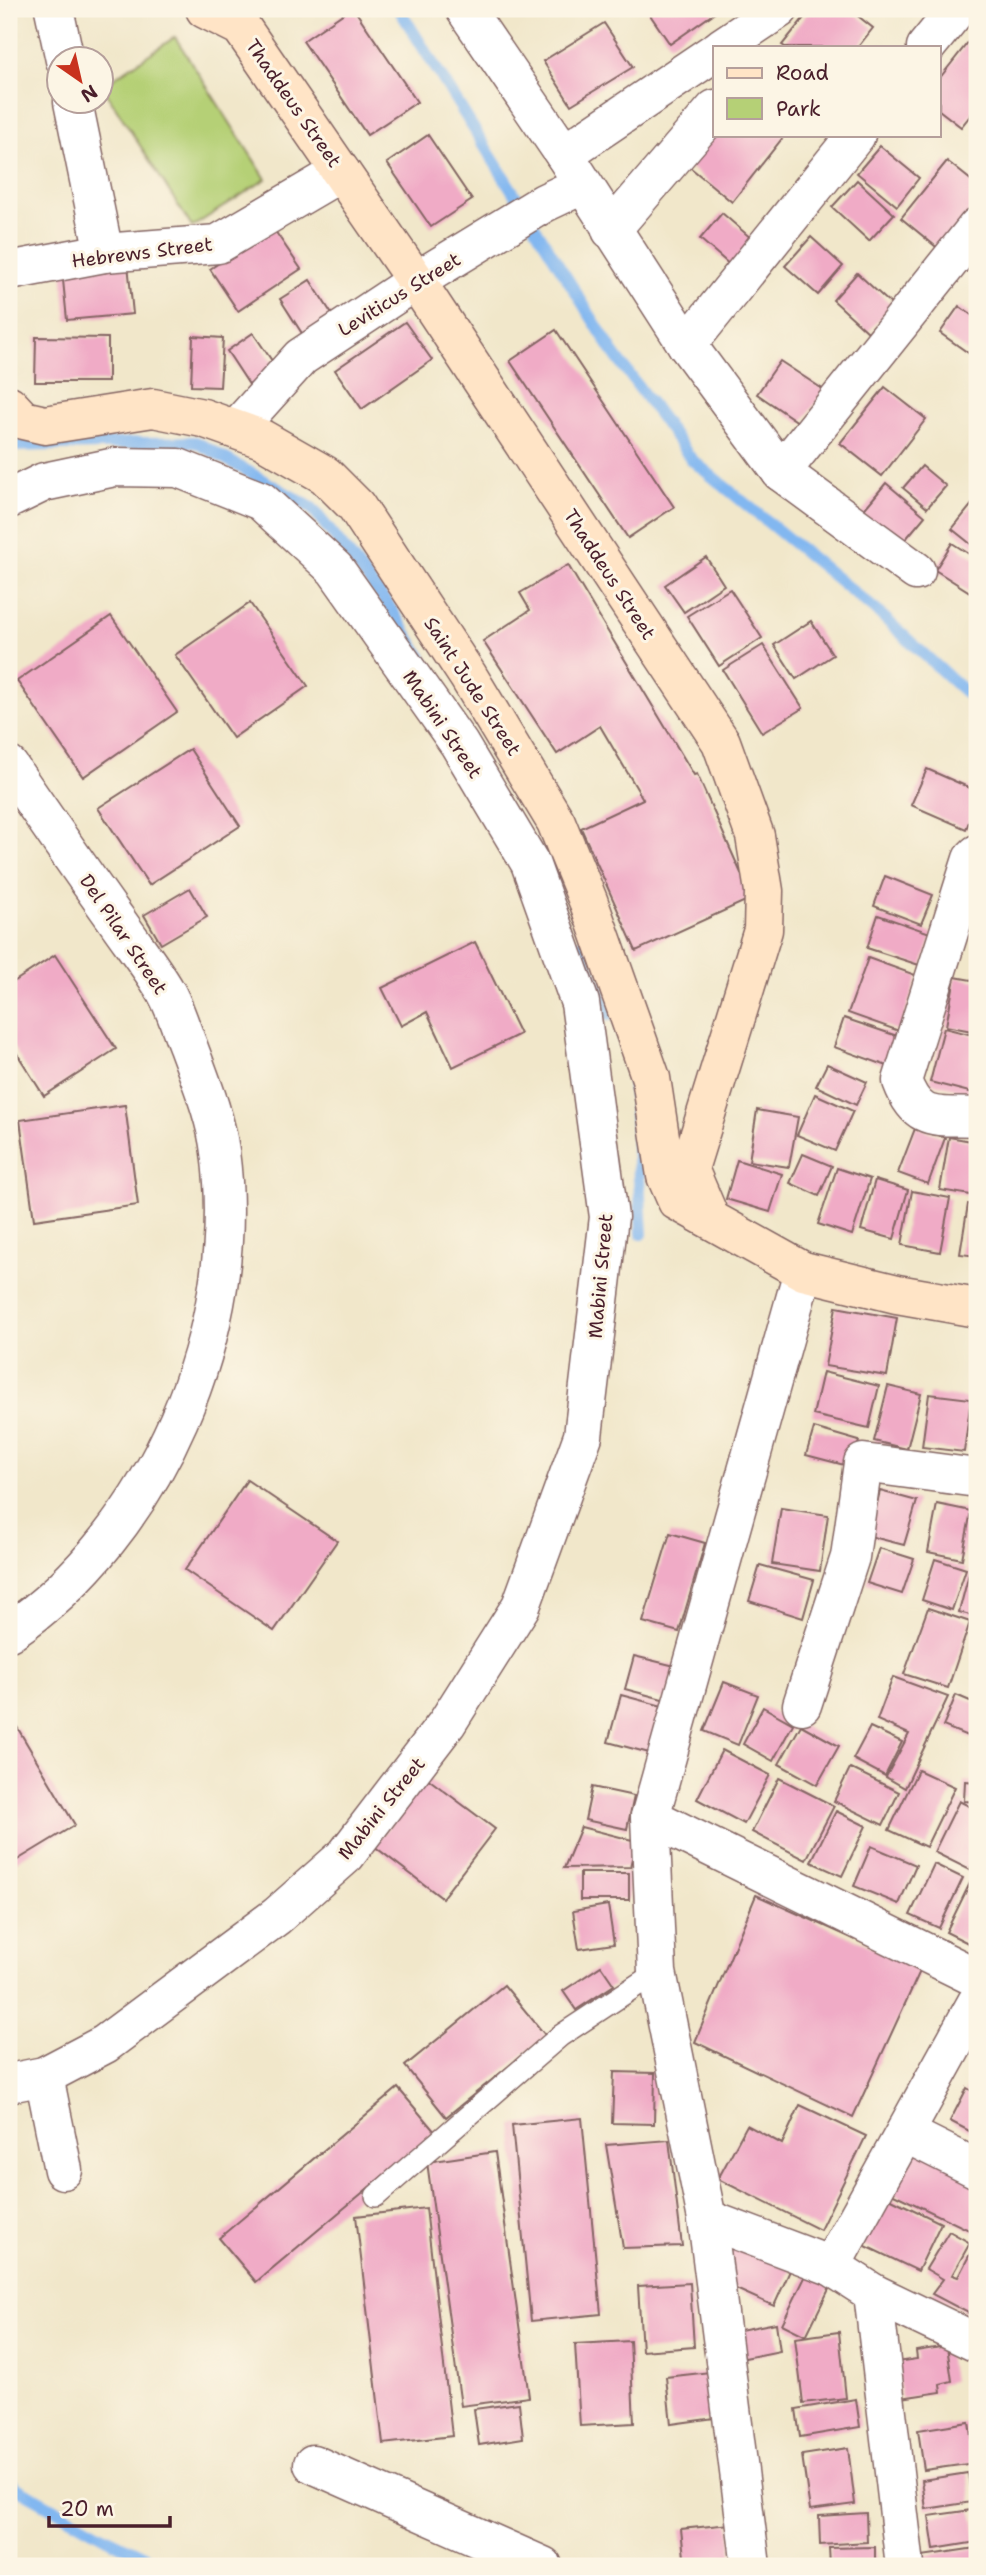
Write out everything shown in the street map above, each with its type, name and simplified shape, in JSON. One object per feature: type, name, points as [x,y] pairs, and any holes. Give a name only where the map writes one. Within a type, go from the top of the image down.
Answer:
[{"type":"street","points":[[54,9],[62,46]]},
{"type":"street","name":"Thaddeus Street","points":[[205,9],[241,27],[416,281],[721,742],[755,835],[764,891],[763,930],[690,1169],[710,1219]]},
{"type":"street","points":[[724,46],[779,9]]},
{"type":"street","points":[[769,46],[801,9]]},
{"type":"street","points":[[927,46],[957,9]]},
{"type":"street","points":[[469,10],[687,345],[781,472],[916,571]]},
{"type":"street","name":"Leviticus Street","points":[[237,428],[301,357],[416,281],[544,203],[573,170],[713,54]]},
{"type":"street","points":[[611,230],[713,111]]},
{"type":"street","points":[[76,116],[104,253]]},
{"type":"street","points":[[687,345],[855,136]]},
{"type":"street","name":"Hebrews Street","points":[[9,271],[104,253],[218,244],[341,172]]},
{"type":"street","points":[[781,472],[977,228]]},
{"type":"street","name":"Saint Jude Street","points":[[9,405],[23,420],[45,425],[153,408],[237,428],[325,475],[356,506],[531,778],[561,834],[651,1078],[666,1176],[677,1200],[803,1271],[897,1294],[977,1308]]},
{"type":"street","name":"Mabini Street","points":[[9,499],[44,482],[115,467],[178,468],[261,501],[335,569],[458,744],[530,863],[580,1003],[609,1217],[583,1436],[521,1606],[447,1723],[346,1854],[277,1916],[105,2044],[26,2080]]},
{"type":"street","name":"Del Pilar Street","points":[[9,766],[167,993],[200,1077],[220,1151],[224,1217],[219,1287],[202,1362],[177,1427],[141,1492],[93,1555],[41,1611],[9,1632]]},
{"type":"street","points":[[977,854],[972,859],[902,1081],[909,1100],[925,1114],[977,1117]]},
{"type":"street","points":[[751,2566],[707,2219],[657,1972],[650,1817],[803,1271]]},
{"type":"street","points":[[802,1705],[849,1557],[863,1464],[977,1478]]},
{"type":"street","points":[[650,1817],[977,1978]]},
{"type":"street","points":[[831,2266],[977,2002]]},
{"type":"street","points":[[26,2080],[63,2170]]},
{"type":"street","points":[[905,2133],[977,2169]]},
{"type":"street","points":[[707,2219],[831,2266],[873,2293],[977,2343]]},
{"type":"street","points":[[873,2293],[905,2566]]},
{"type":"street","points":[[313,2464],[468,2536],[543,2566]]},
{"type":"lane","points":[[376,2196],[560,2036],[657,1972]]},
{"type":"green space","points":[[175,37],[266,179],[192,227],[116,108],[116,77]]},
{"type":"building","points":[[350,9],[354,9],[417,102],[367,135],[303,41]]},
{"type":"building","points":[[646,9],[720,9],[670,44]]},
{"type":"building","points":[[811,9],[849,9],[873,28],[859,46],[782,45]]},
{"type":"building","points":[[604,23],[633,67],[571,105],[543,61]]},
{"type":"building","points":[[973,36],[977,39],[977,107],[961,127],[940,111],[940,78]]},
{"type":"building","points":[[428,135],[472,200],[431,227],[387,163]]},
{"type":"building","points":[[714,136],[784,136],[732,202],[686,164]]},
{"type":"building","points":[[880,146],[919,178],[897,206],[857,173]]},
{"type":"building","points":[[947,161],[977,185],[977,203],[940,250],[901,218]]},
{"type":"building","points":[[857,180],[894,214],[869,241],[832,207]]},
{"type":"building","points":[[722,213],[760,246],[738,272],[700,239]]},
{"type":"building","points":[[273,228],[301,269],[238,311],[210,269]]},
{"type":"building","points":[[811,237],[843,266],[818,295],[785,266]]},
{"type":"building","points":[[128,264],[133,314],[67,320],[62,270]]},
{"type":"building","points":[[857,273],[892,305],[868,332],[833,300]]},
{"type":"building","points":[[310,280],[335,319],[305,338],[280,299]]},
{"type":"building","points":[[959,306],[977,319],[977,359],[940,333]]},
{"type":"building","points":[[405,322],[432,360],[362,409],[335,370]]},
{"type":"building","points":[[556,330],[674,507],[628,538],[510,361]]},
{"type":"building","points":[[253,333],[281,374],[254,392],[227,351]]},
{"type":"building","points":[[193,336],[223,338],[220,387],[191,386]]},
{"type":"building","points":[[36,337],[108,338],[108,382],[35,382]]},
{"type":"building","points":[[780,361],[824,390],[801,424],[757,394]]},
{"type":"building","points":[[885,387],[926,419],[882,476],[840,443]]},
{"type":"building","points":[[922,466],[946,486],[927,508],[903,488]]},
{"type":"building","points":[[886,483],[925,516],[900,546],[861,513]]},
{"type":"building","points":[[977,498],[977,549],[952,529]]},
{"type":"building","points":[[952,543],[977,559],[977,587],[973,594],[935,570]]},
{"type":"building","points":[[706,557],[724,585],[684,612],[665,585]]},
{"type":"building","points":[[568,565],[694,775],[697,774],[752,898],[636,951],[581,828],[643,799],[600,726],[557,754],[483,641],[530,610],[520,593]]},
{"type":"building","points":[[730,589],[762,638],[719,666],[687,616]]},
{"type":"building","points":[[250,603],[308,686],[233,738],[175,655]]},
{"type":"building","points":[[111,616],[177,712],[83,777],[17,681]]},
{"type":"building","points":[[811,621],[833,655],[796,679],[774,645]]},
{"type":"building","points":[[763,645],[803,708],[762,733],[723,670]]},
{"type":"building","points":[[190,749],[240,826],[149,885],[98,808]]},
{"type":"building","points":[[927,769],[977,791],[977,803],[966,829],[911,805]]},
{"type":"building","points":[[885,876],[933,895],[921,924],[874,906]]},
{"type":"building","points":[[190,888],[207,917],[161,944],[144,915]]},
{"type":"building","points":[[878,915],[933,934],[922,966],[867,948]]},
{"type":"building","points":[[475,942],[520,1034],[453,1067],[427,1012],[401,1026],[382,988]]},
{"type":"building","points":[[55,955],[116,1049],[44,1096],[9,1041],[9,985]]},
{"type":"building","points":[[868,958],[918,976],[899,1031],[848,1013]]},
{"type":"building","points":[[955,977],[977,981],[977,1032],[946,1026]]},
{"type":"building","points":[[844,1018],[900,1037],[890,1067],[834,1047]]},
{"type":"building","points":[[944,1028],[977,1036],[977,1094],[930,1082]]},
{"type":"building","points":[[827,1064],[867,1082],[856,1105],[816,1086]]},
{"type":"building","points":[[815,1094],[853,1111],[835,1151],[797,1135]]},
{"type":"building","points":[[125,1105],[138,1205],[34,1220],[20,1120]]},
{"type":"building","points":[[757,1110],[798,1117],[789,1167],[749,1161]]},
{"type":"building","points":[[916,1126],[945,1138],[928,1184],[898,1173]]},
{"type":"building","points":[[949,1137],[977,1142],[977,1196],[940,1190]]},
{"type":"building","points":[[803,1154],[832,1166],[819,1196],[790,1183]]},
{"type":"building","points":[[737,1160],[782,1174],[770,1212],[726,1199]]},
{"type":"building","points":[[837,1168],[870,1179],[852,1235],[818,1224]]},
{"type":"building","points":[[875,1180],[908,1190],[894,1239],[861,1230]]},
{"type":"building","points":[[912,1191],[950,1198],[940,1252],[902,1245]]},
{"type":"building","points":[[968,1204],[977,1205],[977,1256],[960,1254]]},
{"type":"building","points":[[836,1307],[897,1318],[887,1376],[825,1366]]},
{"type":"building","points":[[823,1372],[879,1386],[869,1428],[813,1415]]},
{"type":"building","points":[[888,1386],[921,1394],[907,1449],[874,1441]]},
{"type":"building","points":[[929,1394],[971,1399],[964,1452],[922,1447]]},
{"type":"building","points":[[814,1428],[859,1441],[852,1467],[806,1455]]},
{"type":"building","points":[[247,1480],[337,1541],[274,1631],[185,1570]]},
{"type":"building","points":[[880,1491],[917,1501],[904,1545],[869,1536]]},
{"type":"building","points":[[937,1504],[971,1511],[962,1559],[928,1552]]},
{"type":"building","points":[[781,1508],[828,1515],[820,1571],[772,1564]]},
{"type":"building","points":[[977,1525],[977,1559],[970,1558]]},
{"type":"building","points":[[670,1533],[705,1543],[679,1632],[643,1622]]},
{"type":"building","points":[[879,1548],[914,1559],[902,1594],[867,1583]]},
{"type":"building","points":[[935,1559],[966,1569],[952,1610],[922,1600]]},
{"type":"building","points":[[760,1565],[814,1580],[803,1618],[749,1601]]},
{"type":"building","points":[[971,1566],[977,1568],[977,1617],[959,1612]]},
{"type":"building","points":[[928,1608],[970,1622],[948,1688],[904,1674]]},
{"type":"building","points":[[634,1656],[675,1666],[666,1700],[625,1689]]},
{"type":"building","points":[[893,1677],[948,1697],[905,1788],[886,1777],[909,1734],[877,1720]]},
{"type":"building","points":[[724,1682],[758,1695],[738,1745],[704,1731]]},
{"type":"building","points":[[621,1695],[666,1707],[653,1754],[608,1742]]},
{"type":"building","points":[[956,1695],[977,1704],[977,1740],[943,1726]]},
{"type":"building","points":[[763,1707],[793,1724],[773,1761],[743,1744]]},
{"type":"building","points":[[801,1725],[839,1746],[817,1785],[779,1764]]},
{"type":"building","points":[[17,1727],[75,1825],[9,1865],[9,1731]]},
{"type":"building","points":[[870,1727],[902,1742],[885,1776],[853,1759]]},
{"type":"building","points":[[722,1750],[770,1775],[744,1824],[697,1799]]},
{"type":"building","points":[[850,1768],[899,1792],[883,1825],[834,1801]]},
{"type":"building","points":[[918,1770],[955,1787],[926,1847],[889,1830]]},
{"type":"building","points":[[427,1778],[495,1829],[442,1898],[374,1846]]},
{"type":"building","points":[[779,1778],[834,1806],[806,1860],[752,1832]]},
{"type":"building","points":[[965,1781],[977,1782],[977,1802],[964,1801]]},
{"type":"building","points":[[592,1787],[634,1796],[627,1829],[585,1820]]},
{"type":"building","points":[[959,1801],[977,1810],[977,1855],[970,1870],[934,1852]]},
{"type":"building","points":[[836,1811],[866,1826],[842,1876],[811,1862]]},
{"type":"building","points":[[581,1827],[636,1841],[630,1867],[564,1868]]},
{"type":"building","points":[[871,1846],[916,1865],[899,1904],[854,1886]]},
{"type":"building","points":[[934,1864],[963,1878],[939,1928],[910,1915]]},
{"type":"building","points":[[580,1873],[629,1873],[629,1900],[580,1900]]},
{"type":"building","points":[[972,1879],[977,1882],[977,1938],[974,1946],[946,1932]]},
{"type":"building","points":[[756,1895],[921,1969],[853,2117],[695,2042]]},
{"type":"building","points":[[608,1905],[614,1944],[579,1949],[573,1911]]},
{"type":"building","points":[[601,1966],[614,1985],[576,2010],[563,1991]]},
{"type":"building","points":[[504,1985],[546,2036],[446,2117],[405,2066]]},
{"type":"building","points":[[614,2072],[655,2073],[654,2124],[612,2123]]},
{"type":"building","points":[[398,2088],[435,2132],[256,2282],[219,2238]]},
{"type":"building","points":[[967,2088],[977,2094],[977,2135],[950,2121]]},
{"type":"building","points":[[800,2105],[866,2136],[820,2230],[718,2179],[747,2125],[782,2144]]},
{"type":"building","points":[[582,2118],[601,2314],[531,2321],[512,2125]]},
{"type":"building","points":[[669,2140],[682,2246],[623,2248],[606,2145]]},
{"type":"building","points":[[904,2141],[977,2177],[977,2224],[973,2232],[881,2188]]},
{"type":"building","points":[[495,2152],[529,2397],[461,2406],[427,2162]]},
{"type":"building","points":[[875,2191],[941,2223],[918,2271],[851,2239]]},
{"type":"building","points":[[426,2208],[452,2436],[383,2444],[356,2216]]},
{"type":"building","points":[[949,2231],[970,2243],[952,2275],[958,2277],[971,2252],[977,2255],[977,2306],[972,2315],[932,2294],[943,2279],[926,2269]]},
{"type":"building","points":[[735,2238],[793,2264],[774,2306],[716,2280]]},
{"type":"building","points":[[809,2269],[833,2281],[806,2336],[782,2324]]},
{"type":"building","points":[[690,2283],[694,2347],[642,2351],[638,2286]]},
{"type":"building","points":[[776,2323],[780,2351],[740,2359],[735,2331]]},
{"type":"building","points":[[839,2332],[846,2398],[803,2403],[795,2338]]},
{"type":"building","points":[[630,2341],[634,2423],[580,2426],[575,2344]]},
{"type":"building","points":[[947,2346],[952,2381],[940,2384],[941,2392],[901,2398],[896,2362],[917,2359],[916,2351]]},
{"type":"building","points":[[710,2372],[715,2418],[671,2424],[666,2377]]},
{"type":"building","points":[[856,2399],[860,2427],[800,2437],[796,2409]]},
{"type":"building","points":[[519,2403],[523,2438],[479,2445],[474,2409]]},
{"type":"building","points":[[969,2422],[975,2463],[924,2470],[918,2430]]},
{"type":"building","points":[[848,2448],[855,2504],[810,2510],[802,2455]]},
{"type":"building","points":[[968,2473],[972,2502],[926,2509],[922,2480]]},
{"type":"building","points":[[972,2510],[977,2542],[934,2549],[929,2516]]},
{"type":"building","points":[[866,2513],[867,2542],[820,2545],[819,2516]]},
{"type":"building","points":[[730,2524],[733,2566],[685,2566],[681,2529]]},
{"type":"building","points":[[875,2547],[875,2566],[830,2566],[829,2548]]},
{"type":"building","points":[[976,2548],[977,2566],[924,2566],[922,2556]]},
{"type":"waterway","points":[[399,9],[613,352],[692,460],[879,613],[977,703]]},
{"type":"waterway","points":[[9,446],[196,442],[312,508],[389,606],[430,671]]},
{"type":"waterway","points":[[579,945],[609,1015]]},
{"type":"waterway","points":[[634,1084],[642,1234]]},
{"type":"waterway","points":[[9,2480],[15,2487],[105,2537],[165,2566]]}]
